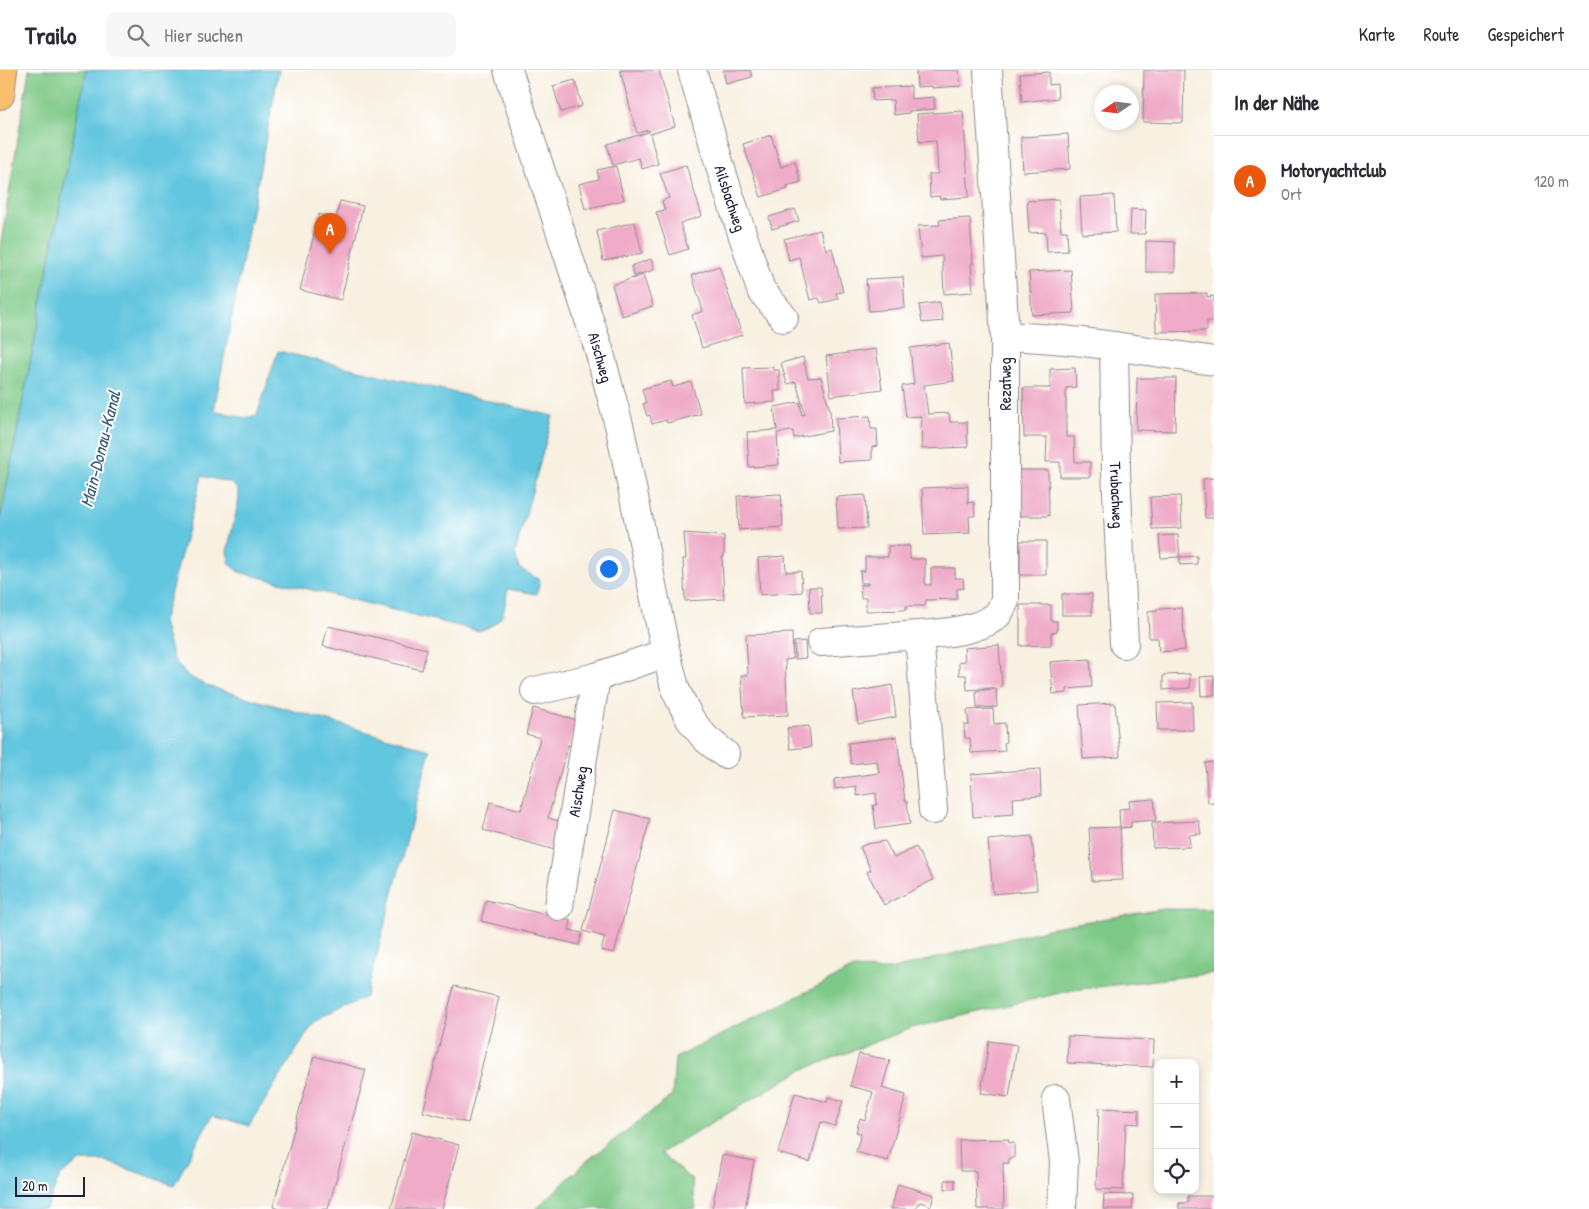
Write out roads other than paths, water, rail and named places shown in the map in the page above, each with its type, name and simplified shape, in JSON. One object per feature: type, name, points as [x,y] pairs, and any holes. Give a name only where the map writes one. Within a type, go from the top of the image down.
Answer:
[{"type":"highway","points":[[0,95],[4,70]]},
{"type":"street","name":"Aischweg","points":[[508,70],[599,350],[610,390],[620,429],[666,653],[676,691],[690,719],[705,738],[725,754]]},
{"type":"street","name":"Ailsbachweg","points":[[692,70],[723,176],[760,290],[784,318]]},
{"type":"street","name":"Rezatweg","points":[[821,642],[946,633],[986,622],[998,615],[1005,601],[1005,336],[988,70]]},
{"type":"street","points":[[1005,336],[1039,337],[1214,361]]},
{"type":"street","name":"Trubachweg","points":[[1114,346],[1116,470],[1124,644]]},
{"type":"street","points":[[919,636],[933,810]]},
{"type":"street","points":[[535,691],[596,677],[666,653]]},
{"type":"street","name":"Aischweg","points":[[559,906],[596,677]]},
{"type":"street","points":[[1056,1099],[1064,1162],[1062,1209]]},
{"type":"water","name":"Main-Donau-Kanal","points":[[86,70],[279,70],[214,410],[245,418],[257,415],[278,351],[553,416],[515,553],[519,568],[540,580],[537,594],[508,589],[502,616],[488,628],[479,631],[239,572],[230,564],[227,552],[239,499],[238,490],[231,483],[202,476],[163,622],[173,658],[186,675],[207,686],[430,750],[366,997],[314,1022],[249,1126],[212,1115],[174,1185],[105,1161],[80,1161],[60,1176],[46,1209],[0,1209],[0,521]]},
{"type":"place","name":"Motoryachtclub","points":[[330,254]]}]
